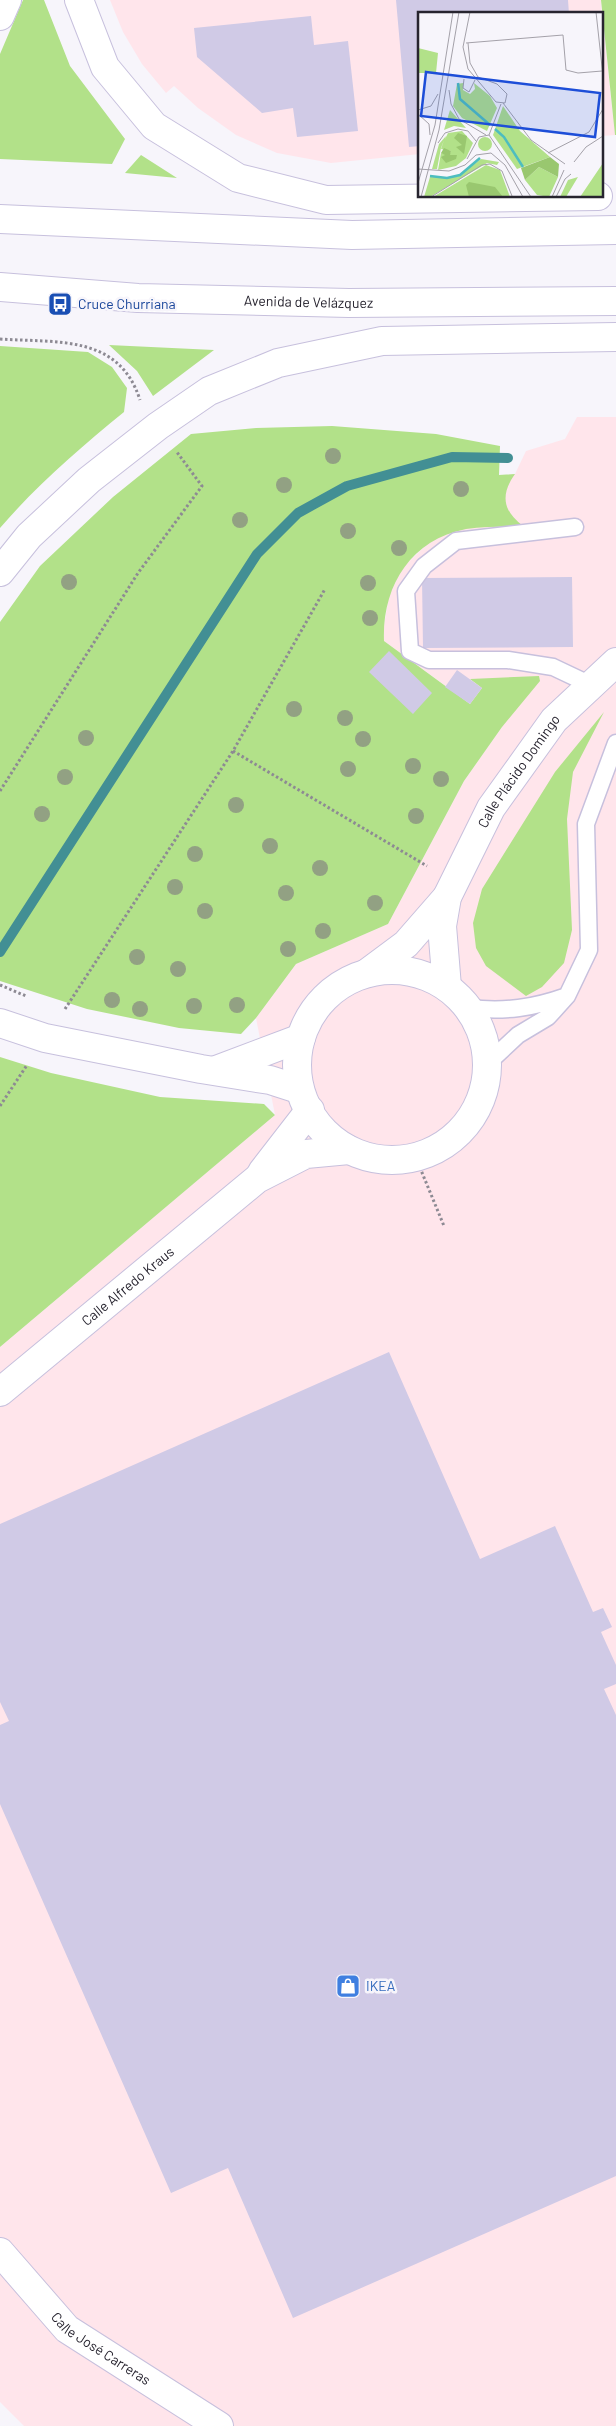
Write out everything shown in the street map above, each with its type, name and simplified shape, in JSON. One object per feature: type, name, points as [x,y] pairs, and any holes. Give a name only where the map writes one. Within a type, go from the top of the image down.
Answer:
[{"type":"main road","points":[[0,16],[8,0]]},
{"type":"main road","points":[[79,0],[105,66],[154,126],[238,178],[326,200],[462,198]]},
{"type":"main road","points":[[0,219],[352,236],[616,230]]},
{"type":"main road","name":"Avenida de Velázquez","points":[[0,287],[138,298],[349,303],[616,301]]},
{"type":"main road","points":[[0,572],[29,536],[89,480],[158,426],[209,391],[278,363],[382,341],[616,337]]},
{"type":"main road","name":"Calle Plácido Domingo","points":[[366,974],[406,944],[450,890],[491,808],[554,720],[616,662]]},
{"type":"main road","name":"Calle Plácido Domingo","points":[[448,987],[442,926],[450,890]]},
{"type":"main road","points":[[392,970],[421,974],[448,987],[469,1008],[483,1034],[488,1064],[484,1094],[470,1121],[449,1143],[422,1157],[396,1161],[369,1158],[344,1148],[322,1128],[304,1099],[295,1066],[301,1038],[314,1011],[335,989],[366,974],[392,970]]},
{"type":"main road","points":[[0,1023],[45,1038],[270,1080],[304,1099]]},
{"type":"main road","points":[[215,1070],[301,1038]]},
{"type":"main road","name":"Calle Alfredo Kraus","points":[[257,1179],[304,1099]]},
{"type":"main road","name":"Calle Alfredo Kraus","points":[[0,1392],[257,1179],[306,1154],[349,1150]]},
{"type":"main road","name":"Calle José Carreras","points":[[0,2252],[67,2330],[219,2426]]},
{"type":"lane","points":[[575,527],[456,541],[424,566],[406,591],[406,626],[410,651],[429,660],[508,660],[553,667],[591,685]]},
{"type":"lane","points":[[488,1064],[518,1035],[548,1018],[567,996],[588,950],[586,824],[616,743]]},
{"type":"lane","points":[[469,1008],[493,1010],[536,1007],[567,996]]},
{"type":"path","points":[[0,339],[88,346],[106,354],[122,368],[136,386],[141,403]]},
{"type":"path","points":[[0,791],[138,573],[202,486],[174,448]]},
{"type":"path","points":[[72,1014],[63,1012],[233,751],[326,589]]},
{"type":"path","points":[[233,751],[450,890]]},
{"type":"path","points":[[0,1106],[30,1060]]},
{"type":"path","points":[[416,1158],[444,1226]]},
{"type":"shaded area","points":[[110,0],[601,0],[602,12],[418,12],[418,154],[331,163],[277,153],[236,135],[198,108],[174,86],[166,93],[142,64],[123,32]]},
{"type":"shaded area","points":[[604,34],[615,135],[604,136]]},
{"type":"shaded area","points":[[577,417],[616,417],[616,2426],[24,2426],[0,2402],[0,1347],[275,1115],[256,1018],[296,964],[388,924],[464,781],[502,727],[384,641],[384,625],[389,596],[402,568],[499,476],[515,474],[526,451],[565,439]]},
{"type":"green space","points":[[23,0],[44,0],[70,66],[125,139],[112,164],[0,159],[0,54]]},
{"type":"green space","points":[[601,0],[616,0],[616,135],[604,29],[604,12],[602,12]]},
{"type":"green space","points":[[141,155],[177,178],[125,173]]},
{"type":"green space","points":[[109,345],[214,350],[153,396],[137,371]]},
{"type":"green space","points":[[0,346],[88,352],[112,367],[127,388],[124,412],[59,467],[0,528]]},
{"type":"green space","points":[[332,426],[436,434],[500,446],[499,475],[515,474],[507,489],[506,502],[511,514],[523,526],[466,529],[446,535],[429,544],[415,555],[403,569],[394,585],[388,602],[384,641],[470,704],[482,688],[470,679],[539,676],[540,681],[502,727],[464,781],[388,924],[296,964],[256,1018],[241,1034],[179,1028],[87,1009],[0,981],[0,622],[40,566],[113,497],[191,434],[256,428]]},
{"type":"green space","points":[[604,712],[573,772],[567,819],[572,930],[564,963],[542,987],[526,996],[486,966],[476,948],[473,923],[482,889],[555,772]]},
{"type":"green space","points":[[0,1057],[51,1073],[160,1097],[264,1104],[275,1115],[0,1347]]},
{"type":"building","points":[[396,0],[568,0],[569,12],[418,12],[418,146],[409,147]]},
{"type":"building","points":[[311,16],[314,45],[348,41],[358,131],[297,137],[293,108],[262,113],[197,57],[194,28]]},
{"type":"building","points":[[572,577],[573,647],[423,648],[422,578]]},
{"type":"building","points":[[389,651],[432,693],[413,714],[369,672]]},
{"type":"building","points":[[457,670],[482,688],[470,704],[445,687]]},
{"type":"building","name":"IKEA","points":[[389,1352],[480,1559],[555,1526],[593,1612],[603,1608],[612,1627],[601,1632],[616,1665],[616,1684],[604,1689],[616,1715],[616,2176],[293,2318],[228,2168],[171,2193],[0,1804],[0,1725],[9,1721],[0,1702],[0,1524]]},
{"type":"waterway","points":[[0,952],[257,554],[298,513],[347,486],[452,457],[508,458]]},
{"type":"place","name":"Cruce Churriana","points":[[60,304]]},
{"type":"place","name":"IKEA","points":[[348,1986]]}]
